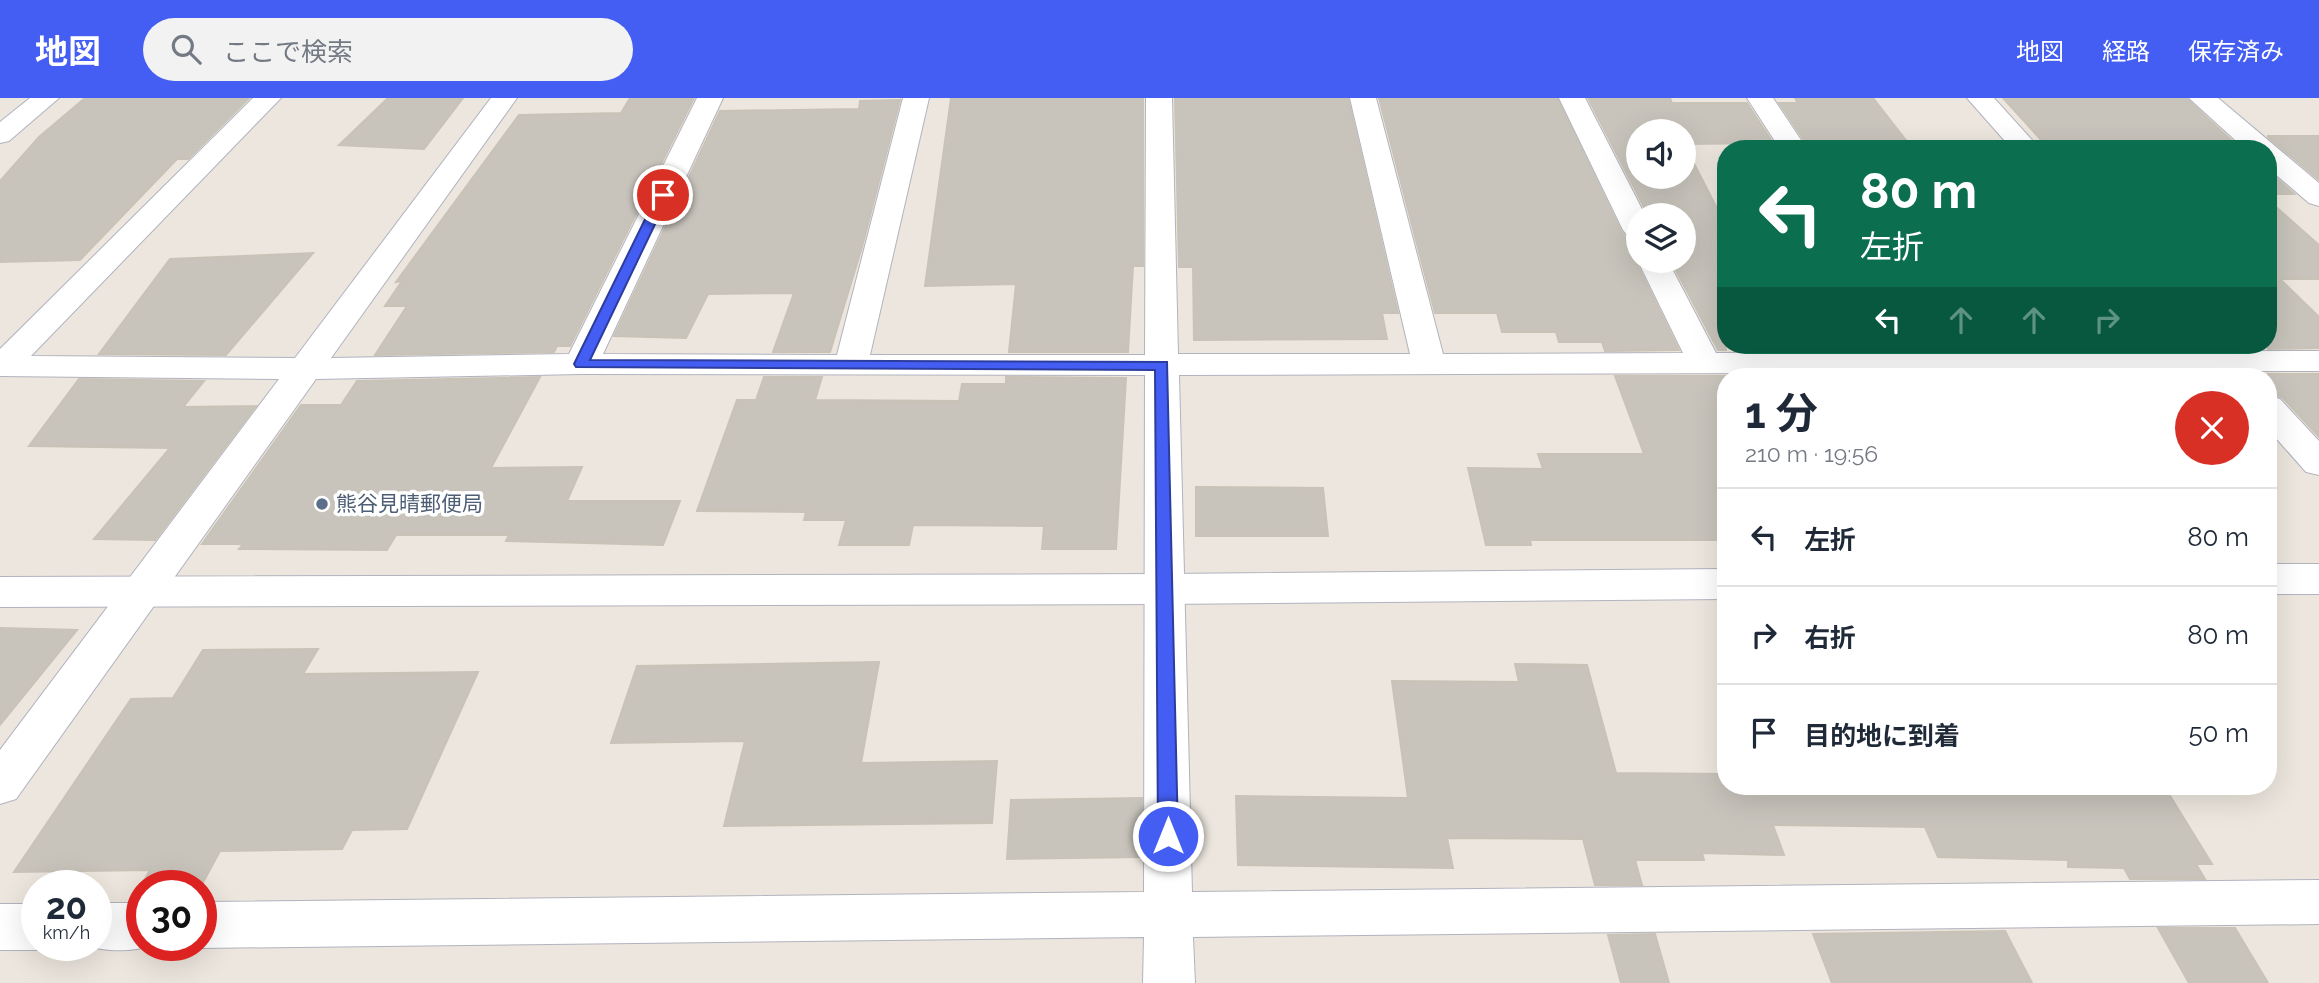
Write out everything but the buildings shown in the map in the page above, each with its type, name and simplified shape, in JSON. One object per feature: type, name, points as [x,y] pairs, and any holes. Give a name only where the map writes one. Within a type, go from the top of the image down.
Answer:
[{"type":"street","points":[[0,135],[46,98]]},
{"type":"street","points":[[1,366],[268,98]]},
{"type":"street","points":[[0,785],[504,98]]},
{"type":"street","points":[[581,364],[710,98]]},
{"type":"street","points":[[851,366],[916,98]]},
{"type":"street","points":[[1159,98],[1169,983]]},
{"type":"street","points":[[1363,98],[1429,364]]},
{"type":"street","points":[[1572,98],[1626,206]]},
{"type":"street","points":[[1760,98],[1788,140]]},
{"type":"street","points":[[1980,98],[2019,140]]},
{"type":"street","points":[[2202,98],[2251,140]]},
{"type":"street","points":[[2277,162],[2318,196]]},
{"type":"street","points":[[1659,273],[1705,364]]},
{"type":"street","points":[[1,366],[307,369],[581,364],[1705,364],[1909,354]]},
{"type":"street","points":[[1966,354],[2319,361]]},
{"type":"street","points":[[2277,417],[2319,463]]},
{"type":"street","points":[[2277,579],[2319,579]]},
{"type":"street","points":[[0,592],[1166,589],[1717,584]]},
{"type":"street","points":[[217,925],[2318,903]]},
{"type":"street","points":[[0,927],[21,927]]},
{"type":"place","name":"熊谷見晴郵便局","points":[[322,504]]},
{"type":"route","points":[[663,195],[581,364],[1162,365],[1168,836]]}]
